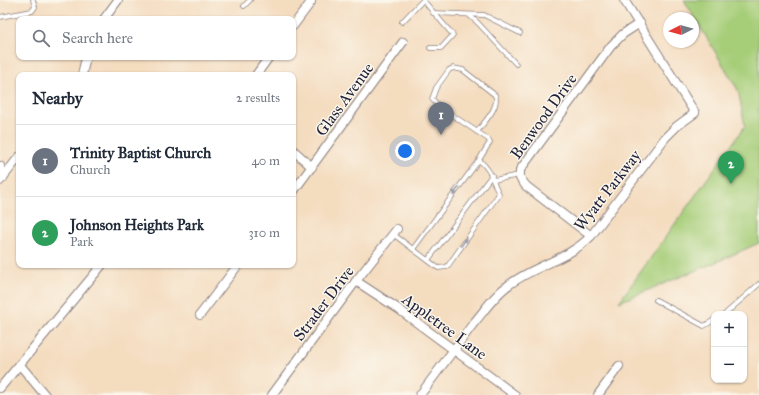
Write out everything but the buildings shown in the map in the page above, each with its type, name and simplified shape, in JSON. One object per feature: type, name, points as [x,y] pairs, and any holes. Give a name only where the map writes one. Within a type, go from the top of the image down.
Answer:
[{"type":"street","points":[[106,16],[118,0]]},
{"type":"street","points":[[624,0],[640,23]]},
{"type":"street","points":[[296,22],[311,2]]},
{"type":"street","name":"Wyatt Parkway","points":[[420,395],[454,349],[504,288],[518,278],[569,252],[585,242],[665,138],[677,126],[694,113],[640,23]]},
{"type":"street","name":"Benwood Drive","points":[[591,236],[526,186],[520,178],[520,174],[522,166],[611,46],[623,34],[640,23]]},
{"type":"street","name":"Glass Avenue","points":[[296,188],[403,42]]},
{"type":"street","points":[[83,72],[85,60]]},
{"type":"street","points":[[258,72],[267,60]]},
{"type":"street","points":[[296,153],[312,167]]},
{"type":"street","points":[[1,179],[16,161]]},
{"type":"street","points":[[0,166],[1,179]]},
{"type":"street","name":"Strader Drive","points":[[272,395],[395,231]]},
{"type":"street","points":[[1,386],[100,268]]},
{"type":"street","points":[[200,315],[236,268]]},
{"type":"street","name":"Appletree Lane","points":[[356,281],[397,308],[515,395]]},
{"type":"street","points":[[20,365],[45,395]]},
{"type":"street","points":[[598,395],[619,366]]},
{"type":"lane","points":[[0,17],[32,10],[35,7],[33,0]]},
{"type":"lane","points":[[244,6],[250,0]]},
{"type":"lane","points":[[402,22],[423,0],[453,35],[442,48],[430,48]]},
{"type":"lane","points":[[433,13],[484,15],[520,33]]},
{"type":"lane","points":[[469,14],[516,64]]},
{"type":"lane","points":[[414,249],[479,160],[490,142],[488,139],[477,132],[440,107],[432,99],[436,88],[449,70],[458,68],[463,70],[495,95],[497,102],[477,132]]},
{"type":"lane","points":[[395,231],[414,249],[438,268],[447,267],[499,194],[492,175],[486,166],[479,160]]},
{"type":"lane","points":[[493,180],[520,174]]},
{"type":"lane","points":[[428,260],[492,175]]},
{"type":"lane","points":[[728,311],[759,284]]},
{"type":"lane","points":[[656,300],[704,326],[711,322]]},
{"type":"green space","points":[[684,0],[759,0],[759,243],[619,302],[745,126],[738,90],[699,25],[699,12],[691,12]]},
{"type":"place","name":"Trinity Baptist Church","points":[[441,135]]},
{"type":"place","name":"Johnson Heights Park","points":[[731,184]]}]
